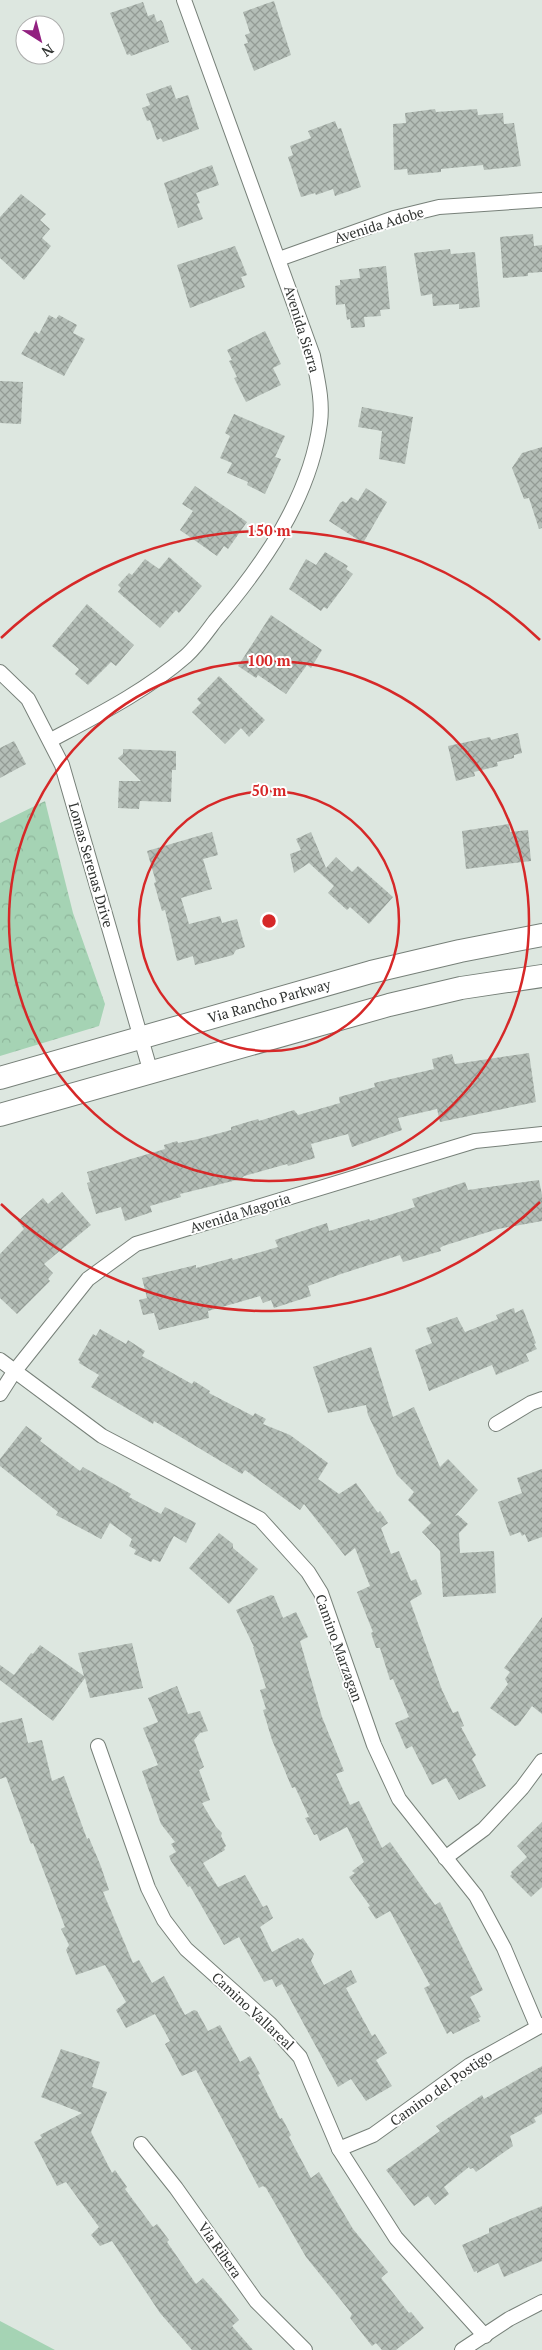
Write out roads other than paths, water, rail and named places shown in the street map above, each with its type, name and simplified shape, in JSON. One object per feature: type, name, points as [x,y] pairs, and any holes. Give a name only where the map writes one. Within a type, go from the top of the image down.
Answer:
[{"type":"main road","name":"Via Rancho Parkway","points":[[0,1078],[371,972],[460,951],[542,935]]},
{"type":"main road","points":[[0,1115],[389,1006],[462,988],[542,976]]},
{"type":"street","name":"Avenida Sierra","points":[[51,740],[129,699],[187,655],[251,579],[301,494],[310,469],[320,423],[321,395],[313,356],[184,0]]},
{"type":"street","name":"Avenida Adobe","points":[[279,259],[394,218],[439,207],[542,200]]},
{"type":"street","name":"Lomas Serenas Drive","points":[[0,672],[28,698],[51,740],[62,765],[151,1073]]},
{"type":"street","name":"Avenida Magoria","points":[[0,1394],[14,1372],[88,1279],[136,1244],[476,1141],[542,1134]]},
{"type":"street","name":"Camino Marzagan","points":[[0,1360],[102,1436],[260,1519],[308,1572],[321,1593],[374,1745],[399,1799],[480,1904],[504,1948],[539,2025]]},
{"type":"street","points":[[496,1424],[531,1403],[542,1400]]},
{"type":"street","name":"Camino Vallareal","points":[[98,1746],[148,1888],[164,1920],[186,1950],[270,2024],[300,2057],[339,2149],[396,2238],[485,2336]]},
{"type":"street","points":[[445,1858],[484,1829],[522,1788],[542,1761]]},
{"type":"street","name":"Camino del Postigo","points":[[339,2149],[373,2135],[470,2065],[539,2025]]},
{"type":"street","name":"Via Ribera","points":[[141,2144],[176,2188],[256,2301],[305,2350]]},
{"type":"street","points":[[462,2350],[509,2319],[542,2302]]}]
